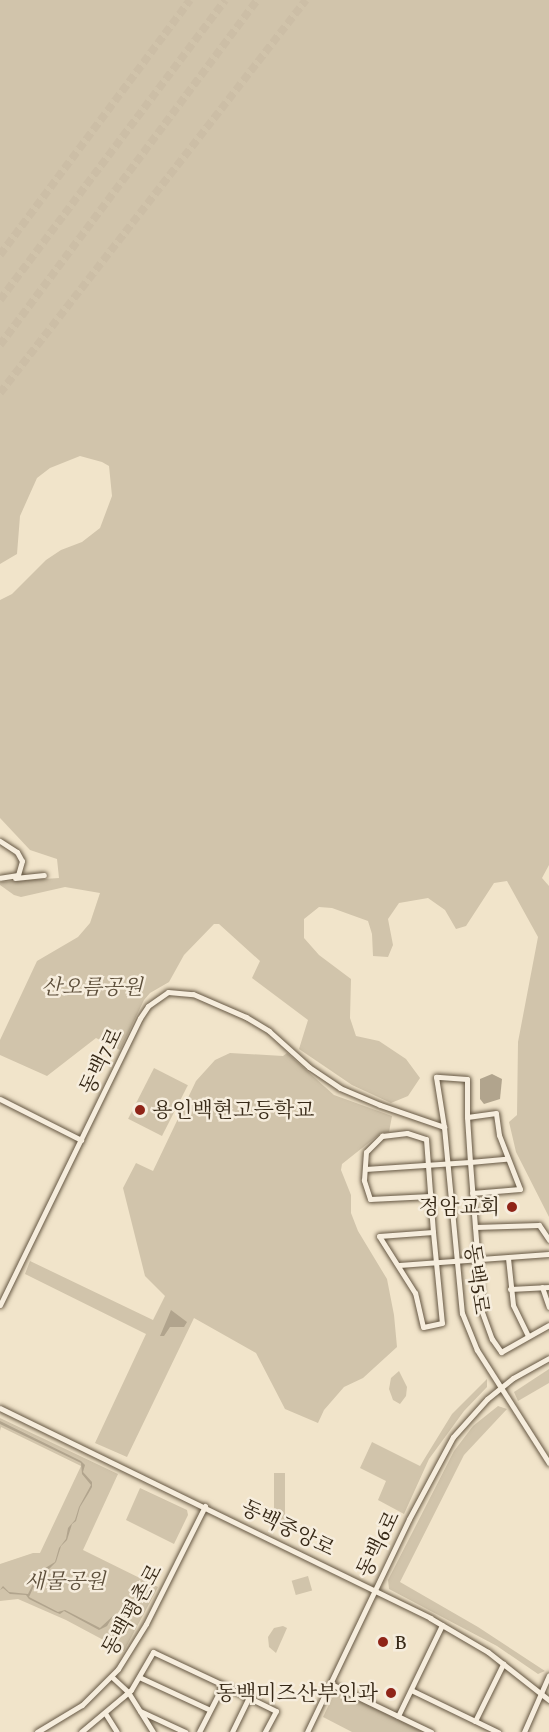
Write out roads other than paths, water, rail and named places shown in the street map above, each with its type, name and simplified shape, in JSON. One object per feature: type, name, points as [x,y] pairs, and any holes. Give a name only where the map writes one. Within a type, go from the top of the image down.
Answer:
[{"type":"street","points":[[0,841],[17,852],[22,861],[18,875],[8,878]]},
{"type":"street","points":[[0,878],[44,875]]},
{"type":"street","name":"동백7로","points":[[0,1305],[3,1291],[81,1140],[140,1018],[148,1006],[171,992],[193,994],[246,1017],[284,1042],[323,1077],[359,1098],[444,1127]]},
{"type":"street","name":"동백5로","points":[[467,1117],[467,1079],[436,1077],[448,1164],[459,1296],[466,1328],[477,1350],[549,1463]]},
{"type":"street","points":[[0,1099],[81,1140]]},
{"type":"street","points":[[472,1193],[520,1189],[507,1159],[496,1113],[467,1117],[476,1260],[482,1312],[492,1339],[501,1352],[549,1325]]},
{"type":"street","points":[[430,1196],[370,1199],[364,1180],[366,1152],[382,1136],[407,1133],[426,1139],[442,1323],[423,1327],[415,1293],[379,1236],[433,1232]]},
{"type":"street","points":[[365,1169],[507,1159]]},
{"type":"street","points":[[475,1227],[539,1225],[549,1240]]},
{"type":"street","points":[[399,1265],[549,1254]]},
{"type":"street","points":[[508,1258],[513,1305],[528,1336]]},
{"type":"street","points":[[510,1289],[546,1287],[549,1307]]},
{"type":"street","name":"동백6로","points":[[307,1732],[430,1476],[453,1437],[475,1409],[502,1387],[549,1358]]},
{"type":"street","name":"동백중앙로","points":[[0,1408],[205,1506],[442,1625],[503,1664],[549,1700]]},
{"type":"street","name":"동백평촌로","points":[[37,1732],[82,1706],[112,1677],[146,1624],[205,1506]]},
{"type":"street","points":[[398,1716],[442,1625]]},
{"type":"street","points":[[83,1731],[128,1692],[153,1652],[276,1711],[265,1732]]},
{"type":"street","points":[[475,1721],[503,1664]]},
{"type":"street","points":[[524,1732],[549,1675]]},
{"type":"street","points":[[112,1677],[128,1692],[153,1732]]},
{"type":"street","points":[[139,1677],[210,1710]]},
{"type":"street","points":[[331,1683],[431,1732]]},
{"type":"street","points":[[199,1732],[223,1685]]},
{"type":"street","points":[[411,1690],[498,1732]]},
{"type":"street","points":[[232,1732],[249,1698]]},
{"type":"street","points":[[140,1711],[185,1732]]},
{"type":"street","points":[[105,1713],[117,1732]]},
{"type":"street","points":[[51,1725],[55,1732]]},
{"type":"tunnel","points":[[0,255],[190,0]]},
{"type":"tunnel","points":[[0,300],[225,0]]},
{"type":"tunnel","points":[[0,345],[257,0]]},
{"type":"tunnel","points":[[0,393],[306,0]]},
{"type":"place","name":"용인백현고등학교","points":[[140,1110]]},
{"type":"place","name":"정암교회","points":[[512,1207]]},
{"type":"place","name":"B","points":[[383,1642]]},
{"type":"place","name":"동백미즈산부인과","points":[[391,1693]]},
{"type":"park label","name":"산오름공원","points":[[92,987]]},
{"type":"park label","name":"새물공원","points":[[65,1581]]}]
